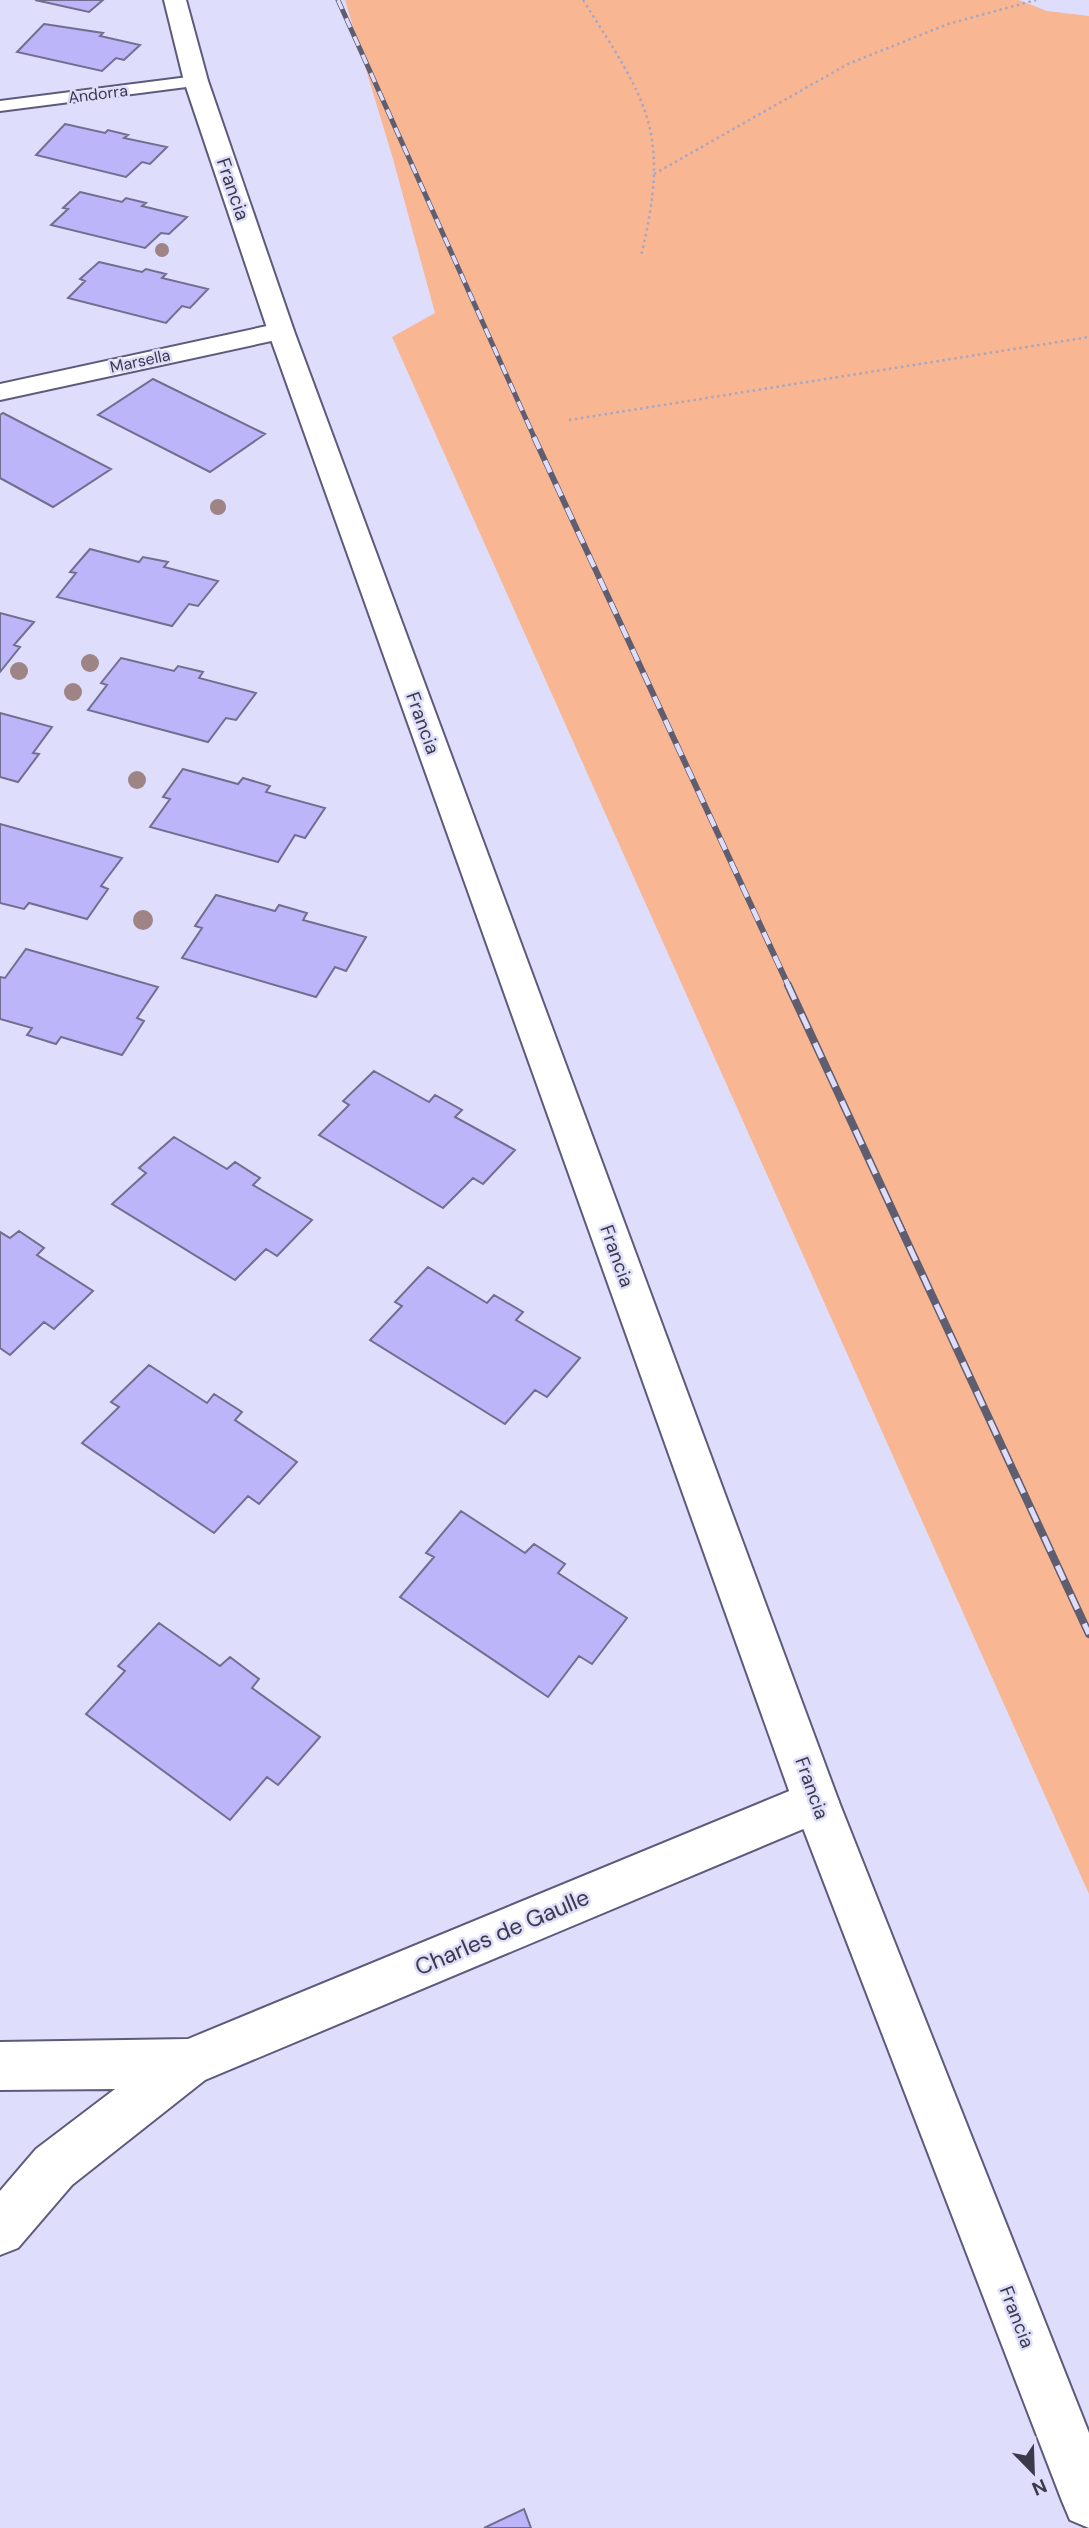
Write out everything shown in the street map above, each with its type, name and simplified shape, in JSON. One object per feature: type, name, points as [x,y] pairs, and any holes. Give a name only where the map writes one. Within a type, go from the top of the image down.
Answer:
[{"type":"street","name":"Francia","points":[[175,0],[196,81],[281,331],[816,1802],[1089,2501]]},
{"type":"street","name":"Marsella","points":[[0,393],[281,331]]},
{"type":"street","name":"Charles de Gaulle","points":[[0,2230],[54,2167],[188,2063],[816,1802]]},
{"type":"street","name":"Charles de Gaulle","points":[[0,2066],[188,2063]]},
{"type":"lane","name":"Andorra","points":[[0,106],[196,81]]},
{"type":"path","points":[[583,0],[644,102],[652,137],[654,174],[649,228],[641,256]]},
{"type":"path","points":[[654,174],[858,59],[948,24],[1036,0]]},
{"type":"path","points":[[569,420],[1089,337]]},
{"type":"shaded area","points":[[345,0],[1019,0],[1047,11],[1089,16],[1089,1894],[392,337],[435,313],[393,159]]},
{"type":"building","points":[[35,0],[103,0],[89,12]]},
{"type":"building","points":[[44,24],[103,33],[100,36],[140,45],[124,60],[116,58],[102,71],[17,52]]},
{"type":"building","points":[[65,124],[105,133],[108,130],[128,135],[124,138],[167,147],[150,164],[142,162],[126,177],[36,155]]},
{"type":"building","points":[[80,192],[122,202],[126,198],[146,203],[142,206],[187,217],[169,234],[161,233],[145,248],[51,225],[68,209],[63,208]]},
{"type":"building","points":[[99,262],[142,272],[146,269],[166,274],[162,278],[208,289],[190,308],[182,306],[166,323],[68,298],[85,281],[80,279]]},
{"type":"building","points":[[153,379],[265,434],[210,472],[98,415]]},
{"type":"building","points":[[3,413],[111,469],[53,507],[0,478],[0,415]]},
{"type":"building","points":[[90,549],[139,562],[143,557],[168,562],[164,567],[218,581],[198,606],[189,604],[172,626],[57,597],[76,573],[70,572]]},
{"type":"building","points":[[0,613],[34,622],[14,645],[20,647],[0,672]]},
{"type":"building","points":[[121,658],[174,671],[178,666],[203,672],[199,678],[256,693],[236,720],[226,718],[208,742],[88,710],[107,685],[101,683]]},
{"type":"building","points":[[0,713],[52,727],[33,753],[39,754],[18,782],[0,777]]},
{"type":"building","points":[[183,769],[238,784],[243,778],[270,786],[266,792],[325,808],[305,838],[295,835],[278,862],[150,827],[170,799],[163,797]]},
{"type":"building","points":[[0,824],[122,858],[101,886],[108,889],[87,919],[29,903],[24,909],[0,903]]},
{"type":"building","points":[[216,895],[275,911],[279,905],[307,913],[303,920],[366,937],[346,971],[335,967],[316,997],[182,958],[202,928],[195,926]]},
{"type":"building","points":[[26,949],[158,987],[137,1018],[144,1021],[122,1055],[61,1037],[56,1044],[27,1035],[32,1028],[0,1019],[0,977],[5,978]]},
{"type":"building","points":[[374,1071],[429,1102],[435,1095],[462,1110],[455,1117],[515,1150],[483,1184],[473,1178],[443,1208],[319,1135],[349,1105],[343,1101]]},
{"type":"building","points":[[174,1137],[227,1169],[235,1162],[260,1178],[253,1185],[312,1220],[277,1256],[266,1249],[235,1280],[112,1204],[146,1173],[139,1168]]},
{"type":"building","points":[[19,1231],[44,1248],[37,1255],[93,1291],[54,1329],[44,1322],[10,1355],[0,1348],[0,1232],[10,1238]]},
{"type":"building","points":[[428,1267],[487,1303],[494,1295],[523,1312],[516,1320],[580,1358],[547,1397],[535,1390],[505,1424],[370,1340],[402,1306],[395,1302]]},
{"type":"building","points":[[149,1365],[207,1403],[214,1394],[242,1412],[235,1420],[297,1462],[259,1504],[248,1496],[214,1533],[82,1443],[119,1407],[111,1402]]},
{"type":"building","points":[[461,1511],[525,1553],[534,1544],[565,1564],[558,1573],[627,1618],[592,1664],[579,1656],[548,1697],[400,1597],[434,1557],[426,1553]]},
{"type":"building","points":[[159,1623],[220,1666],[230,1657],[259,1679],[252,1688],[320,1737],[278,1785],[267,1777],[230,1820],[86,1714],[125,1671],[118,1666]]},
{"type":"building","points":[[524,2509],[531,2528],[484,2528]]},
{"type":"railway","points":[[338,0],[535,439]]},
{"type":"railway","points":[[534,437],[789,987]]},
{"type":"railway","points":[[788,985],[1089,1634]]}]
